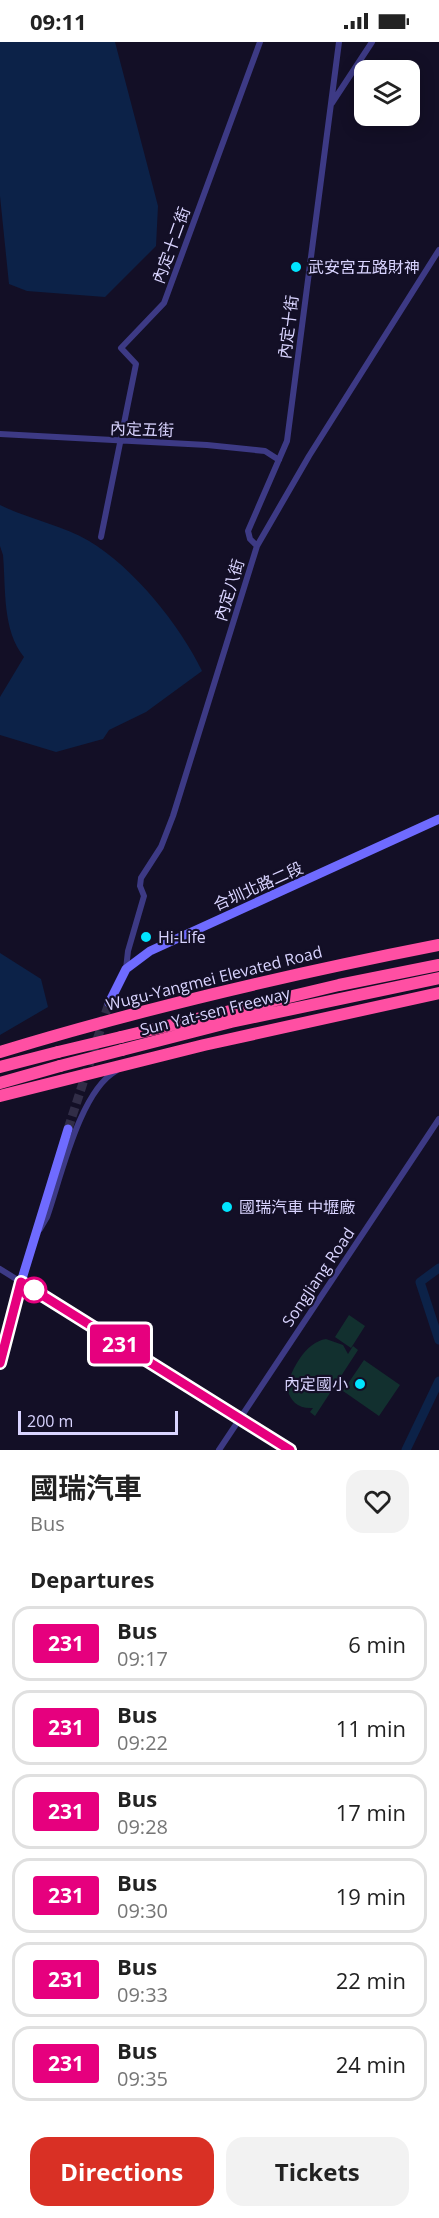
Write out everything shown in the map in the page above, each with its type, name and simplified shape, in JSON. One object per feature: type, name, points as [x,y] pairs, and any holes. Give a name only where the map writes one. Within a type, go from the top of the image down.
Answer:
[{"type":"highway","name":"Wugu-Yangmei Elevated Road","points":[[0,1052],[76,1029],[301,973],[439,945]]},
{"type":"highway","name":"Sun Yat-sen Freeway","points":[[0,1067],[328,987],[439,966]]},
{"type":"highway","name":"Sun Yat-sen Freeway","points":[[0,1083],[231,1022],[439,978]]},
{"type":"highway","points":[[0,1096],[204,1045],[439,992]]},
{"type":"street","name":"內定十二街","points":[[120,442],[136,364],[121,348],[164,303],[260,42]]},
{"type":"street","points":[[332,103],[339,42]]},
{"type":"street","name":"內定十街","points":[[257,546],[250,539],[248,531],[287,441],[332,103],[372,42]]},
{"type":"street","name":"內定八街","points":[[126,969],[128,951],[144,896],[140,886],[141,878],[161,847],[173,816],[257,546],[309,456],[439,250]]},
{"type":"street","name":"內定五街","points":[[0,434],[207,445],[265,451],[279,460]]},
{"type":"street","points":[[101,537],[120,442]]},
{"type":"street","name":"合圳北路二段","points":[[109,1003],[126,969],[150,951],[439,819]]},
{"type":"street","points":[[34,1239],[47,1217],[93,1092],[106,1077],[145,1054],[305,1018],[439,992]]},
{"type":"street","name":"SongJiang Road","points":[[219,1450],[439,1119]]},
{"type":"street","points":[[0,1362],[21,1282],[68,1129]]},
{"type":"street","points":[[49,1190],[61,1178]]},
{"type":"street","points":[[0,1269],[290,1450]]},
{"type":"green space","points":[[349,1315],[365,1326],[351,1348],[335,1337]]},
{"type":"green space","points":[[326,1339],[343,1345],[348,1354],[353,1346],[358,1350],[315,1416],[310,1412],[313,1408],[295,1403],[287,1388],[300,1358],[312,1345]]},
{"type":"green space","points":[[364,1360],[400,1385],[379,1416],[343,1391]]},
{"type":"water","points":[[0,42],[115,42],[158,206],[156,246],[105,297],[27,291],[9,284],[0,196]]},
{"type":"water","points":[[0,505],[79,535],[106,552],[154,599],[193,653],[202,671],[146,712],[109,730],[103,739],[56,752],[0,735],[0,697],[24,657],[8,622],[3,555],[0,546]]},
{"type":"water","points":[[0,953],[41,979],[48,1007],[0,1035]]},
{"type":"waterway","points":[[439,1268],[420,1282],[439,1340]]},
{"type":"waterway","points":[[406,1450],[439,1381]]},
{"type":"tunnel","points":[[68,1129],[109,1003]]},
{"type":"bus line","name":"231","points":[[0,1363],[21,1282],[290,1450]]},
{"type":"place","name":"武安宮五路財神","points":[[296,267]]},
{"type":"place","name":"Hi-Life","points":[[146,937]]},
{"type":"place","name":"國瑞汽車 中壢廠","points":[[227,1207]]},
{"type":"place","name":"內定國小","points":[[360,1384]]}]
